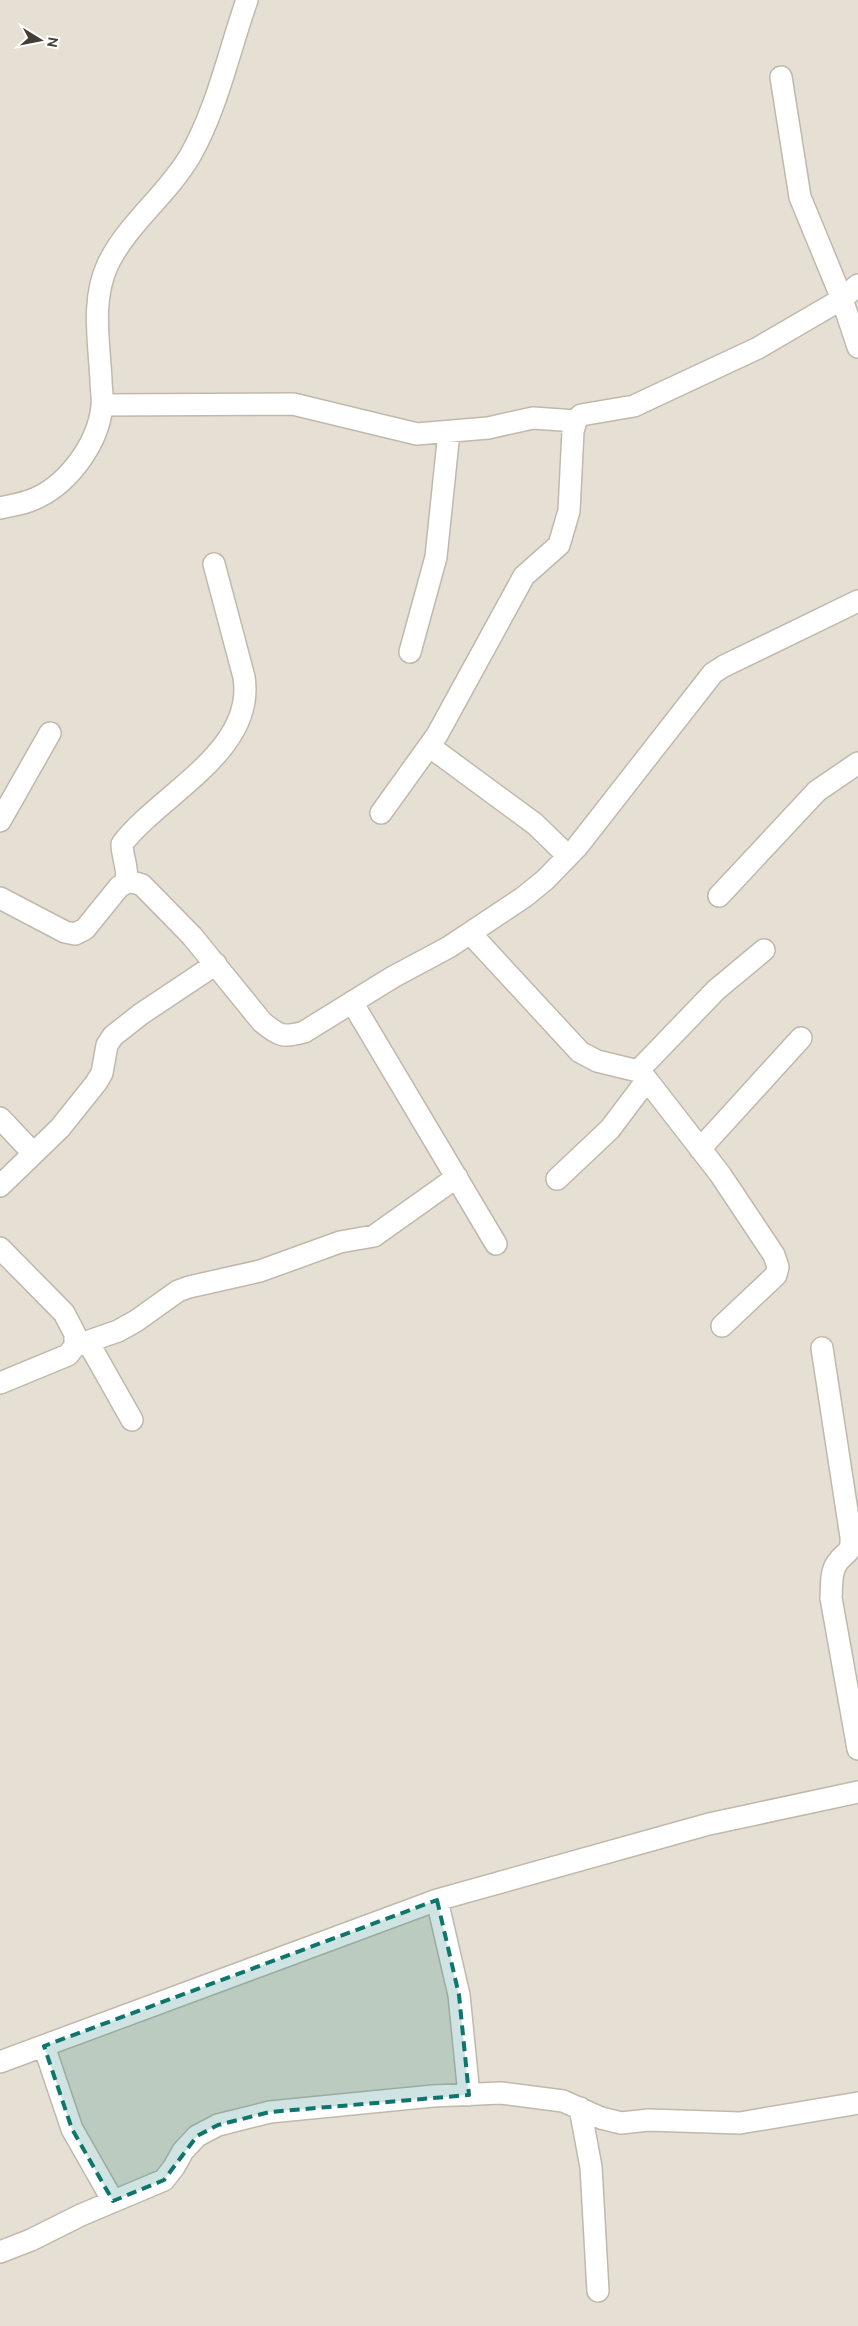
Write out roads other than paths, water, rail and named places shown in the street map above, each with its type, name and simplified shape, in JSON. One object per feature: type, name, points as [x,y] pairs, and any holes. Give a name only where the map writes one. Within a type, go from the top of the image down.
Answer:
[{"type":"street","points":[[0,508],[30,500],[56,486],[77,465],[92,436],[102,405],[97,316],[98,292],[108,265],[121,243],[170,185],[190,156],[207,121],[247,0]]},
{"type":"street","points":[[781,77],[800,197],[850,292],[858,347]]},
{"type":"street","points":[[381,813],[429,746],[524,576],[559,545],[569,512],[573,431],[576,421],[581,415],[589,412],[634,406],[758,348],[850,292]]},
{"type":"street","points":[[102,405],[293,404],[418,434],[488,428],[533,418],[576,421]]},
{"type":"street","points":[[410,652],[436,557],[449,432]]},
{"type":"street","points":[[126,882],[128,874],[122,852],[122,844],[217,754],[234,729],[244,705],[246,692],[244,677],[214,564]]},
{"type":"street","points":[[0,898],[65,932],[75,934],[85,929],[118,887],[126,882],[142,885],[192,936],[262,1022],[276,1034],[289,1036],[304,1032],[470,933],[524,897],[568,856],[713,673],[858,601]]},
{"type":"street","points":[[0,821],[50,733]]},
{"type":"street","points":[[429,746],[535,824],[568,856]]},
{"type":"street","points":[[719,896],[817,791],[858,763]]},
{"type":"street","points":[[470,933],[580,1052],[597,1061],[643,1076],[720,1174],[774,1255],[778,1267],[776,1275],[722,1326]]},
{"type":"street","points":[[557,1179],[610,1129],[643,1076],[716,990],[764,950]]},
{"type":"street","points":[[0,1186],[60,1128],[96,1083],[102,1073],[107,1046],[113,1036],[141,1014],[216,964]]},
{"type":"street","points":[[352,1002],[496,1244]]},
{"type":"street","points":[[700,1149],[801,1038]]},
{"type":"street","points":[[0,1118],[33,1153]]},
{"type":"street","points":[[0,1384],[68,1356],[82,1344],[103,1338],[136,1321],[178,1292],[189,1287],[260,1271],[340,1242],[374,1236],[457,1178]]},
{"type":"street","points":[[0,1248],[64,1313],[74,1334],[132,1420]]},
{"type":"street","points":[[822,1348],[852,1546],[849,1553],[836,1564],[832,1576],[831,1598],[858,1749]]},
{"type":"street","points":[[0,2062],[437,1900],[709,1824],[858,1792]]},
{"type":"street","points":[[437,1900],[459,1995],[469,2094]]},
{"type":"street","points":[[44,2046],[72,2129],[113,2201]]},
{"type":"street","points":[[0,2252],[164,2180],[174,2168],[183,2151],[197,2136],[218,2126],[270,2112],[433,2096],[501,2093],[563,2101],[601,2118],[621,2123],[649,2120],[740,2123],[858,2103]]},
{"type":"street","points":[[580,2108],[591,2167],[598,2291]]}]
